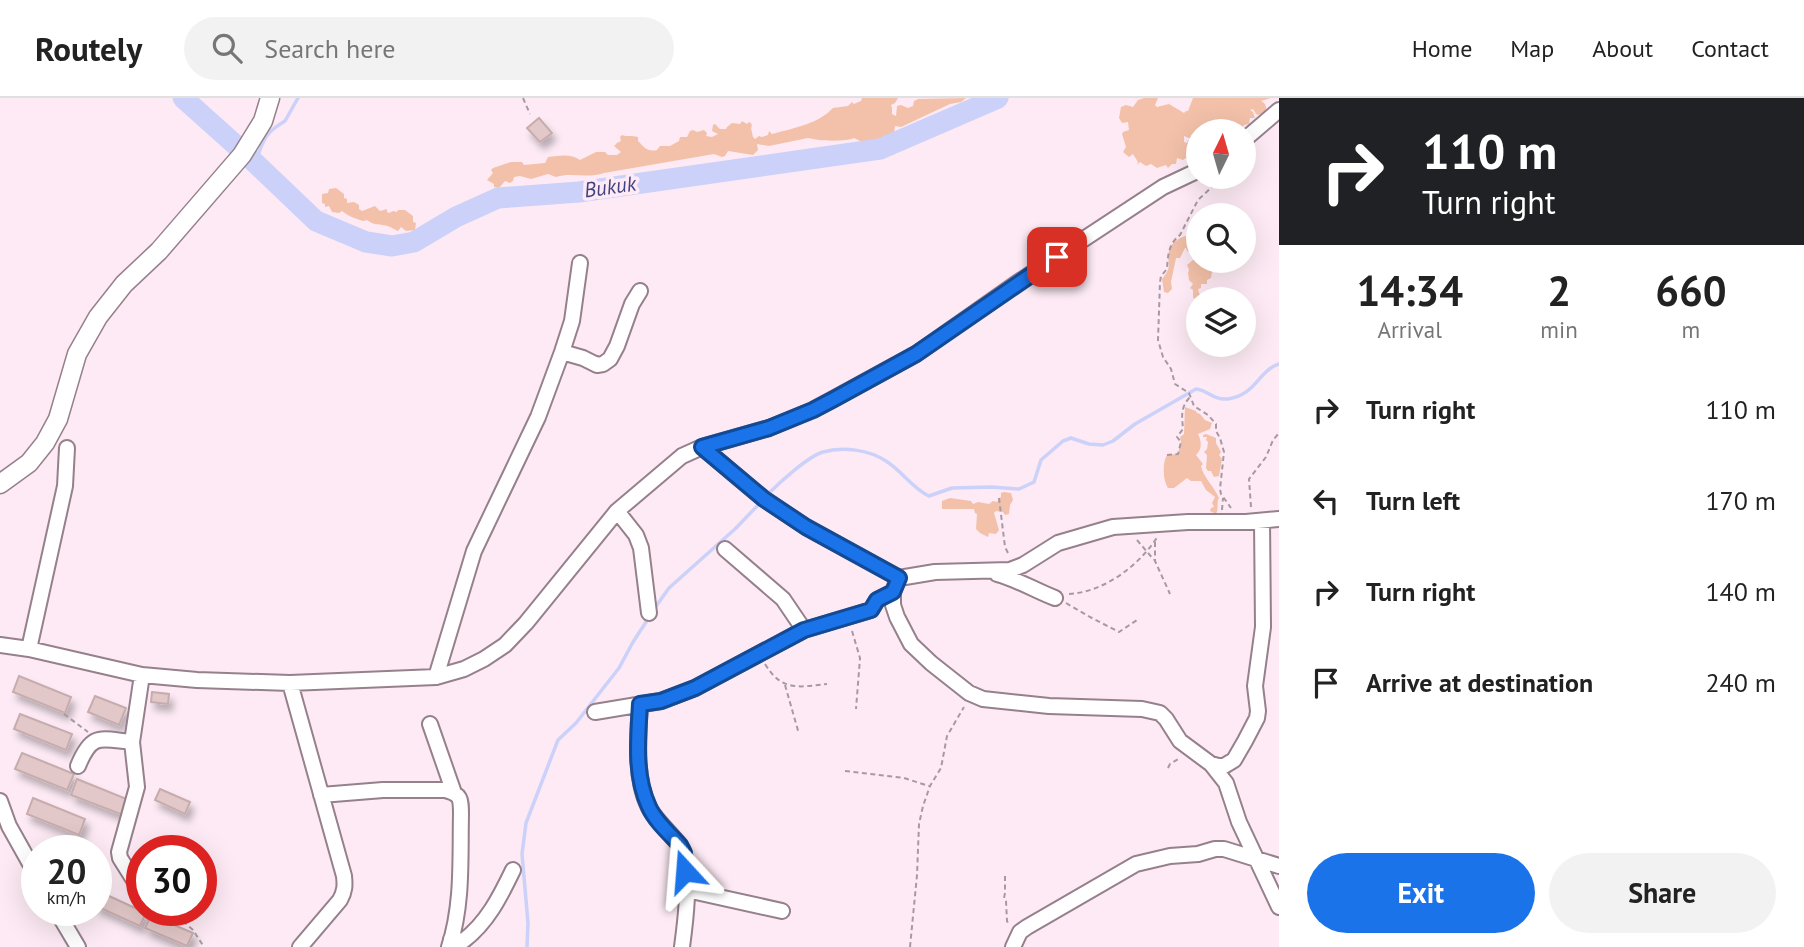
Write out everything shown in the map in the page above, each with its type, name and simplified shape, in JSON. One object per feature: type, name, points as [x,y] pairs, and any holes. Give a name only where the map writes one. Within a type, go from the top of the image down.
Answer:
[{"type":"main road","points":[[0,484],[29,463],[45,443],[58,419],[77,354],[98,317],[124,284],[159,251],[242,155],[263,121],[270,98]]},
{"type":"street","points":[[1256,130],[1279,110]]},
{"type":"street","points":[[0,645],[142,675],[197,680],[290,683],[436,677],[464,669],[505,645],[617,511],[682,456],[702,447],[769,428],[813,410],[916,354],[1014,285],[1163,187],[1186,176]]},
{"type":"street","points":[[436,677],[474,551],[538,417],[562,352],[572,321],[580,263]]},
{"type":"street","points":[[562,352],[597,365],[610,359],[640,291]]},
{"type":"street","points":[[702,447],[764,499],[806,527],[899,578],[935,572],[1010,570],[1023,565],[1058,542],[1113,527],[1167,523],[1262,522],[1279,519]]},
{"type":"street","points":[[29,649],[65,486],[67,448]]},
{"type":"street","points":[[617,511],[636,535],[641,548],[649,613]]},
{"type":"street","points":[[1227,787],[1234,760],[1257,718],[1258,711],[1255,686],[1264,627],[1262,522]]},
{"type":"street","points":[[725,549],[783,599],[804,630]]},
{"type":"street","points":[[989,572],[1009,577],[1051,596]]},
{"type":"street","points":[[899,578],[893,592],[893,605],[911,644],[969,693],[983,699],[1015,704],[1142,709],[1160,713],[1181,742],[1211,764],[1226,783],[1239,822],[1279,907]]},
{"type":"street","points":[[871,610],[877,600],[893,592]]},
{"type":"street","points":[[595,712],[661,701],[695,688],[804,630],[871,610],[882,610],[897,617]]},
{"type":"street","points":[[126,868],[119,852],[137,787],[132,742],[142,675]]},
{"type":"street","points":[[290,683],[344,876],[344,892],[340,900],[299,947]]},
{"type":"street","points":[[640,704],[637,743],[642,786],[649,809],[684,853],[687,890],[682,947]]},
{"type":"street","points":[[430,724],[454,793]]},
{"type":"street","points":[[78,766],[89,745],[100,739],[132,742]]},
{"type":"street","points":[[1211,764],[1224,766],[1234,760]]},
{"type":"street","points":[[321,795],[383,790],[445,790],[459,796],[461,814],[458,903],[450,943],[463,941],[471,934],[496,905],[513,870]]},
{"type":"street","points":[[0,800],[9,826],[21,847]]},
{"type":"street","points":[[1013,947],[1020,932],[1136,864],[1170,856],[1224,849],[1279,866]]},
{"type":"street","points":[[687,890],[782,911]]},
{"type":"street","points":[[66,926],[78,947]]},
{"type":"path","points":[[523,98],[530,114]]},
{"type":"path","points":[[1210,189],[1198,200],[1167,258],[1167,269],[1160,282],[1157,325],[1163,357],[1171,369],[1175,384],[1189,393],[1195,406],[1216,424],[1224,452],[1221,494],[1235,514],[1246,522],[1251,510],[1249,479],[1266,457],[1279,433]]},
{"type":"path","points":[[1167,455],[1178,454],[1181,442],[1177,437],[1183,429],[1183,405],[1191,397]]},
{"type":"path","points":[[999,498],[1004,547],[1009,554],[1010,570]]},
{"type":"path","points":[[1051,596],[1094,590],[1124,572],[1156,540],[1167,523]]},
{"type":"path","points":[[1123,526],[1155,561],[1170,594]]},
{"type":"path","points":[[1155,561],[1156,540]]},
{"type":"path","points":[[1051,596],[1119,632],[1137,620]]},
{"type":"path","points":[[846,618],[855,637],[860,658],[856,709]]},
{"type":"path","points":[[759,655],[770,673],[789,687],[827,684]]},
{"type":"path","points":[[784,684],[799,734]]},
{"type":"path","points":[[911,947],[919,824],[930,786],[941,768],[947,736],[964,707],[964,688]]},
{"type":"path","points":[[64,714],[100,739]]},
{"type":"path","points":[[845,771],[904,778],[930,786]]},
{"type":"path","points":[[1005,876],[1007,921],[1020,932]]},
{"type":"path","points":[[189,926],[204,947]]},
{"type":"shaded area","points":[[862,98],[898,98],[891,105],[892,114],[896,116],[897,106],[908,108],[918,99],[966,98],[901,127],[895,126],[889,139],[881,145],[872,144],[869,148],[863,147],[862,142],[854,138],[832,141],[808,138],[769,146],[757,144],[758,150],[753,155],[728,151],[722,157],[714,154],[592,175],[556,177],[548,174],[531,179],[520,176],[514,177],[510,183],[505,181],[499,188],[487,180],[493,173],[493,168],[511,162],[522,162],[524,165],[545,163],[548,157],[565,156],[580,160],[596,152],[617,155],[621,152],[614,146],[621,141],[622,135],[638,137],[638,141],[648,150],[657,150],[660,146],[670,146],[679,141],[680,137],[687,137],[690,131],[704,130],[706,136],[712,137],[718,134],[712,131],[713,125],[726,129],[732,123],[740,124],[742,121],[751,123],[755,139],[768,135],[769,131],[772,134],[805,125],[833,108],[848,106],[852,102],[854,104]]},
{"type":"shaded area","points":[[1158,98],[1155,105],[1157,107],[1169,104],[1184,113],[1188,111],[1193,98],[1271,98],[1261,101],[1266,106],[1266,113],[1258,115],[1253,109],[1250,110],[1255,118],[1186,119],[1186,158],[1177,158],[1176,164],[1168,168],[1166,165],[1157,168],[1151,164],[1146,166],[1140,162],[1137,165],[1133,154],[1129,157],[1123,152],[1126,147],[1122,134],[1129,130],[1128,122],[1122,123],[1119,118],[1121,107],[1133,107],[1138,100]]},
{"type":"shaded area","points":[[336,188],[344,194],[347,203],[354,202],[362,211],[375,206],[380,211],[387,209],[389,213],[405,210],[413,216],[415,230],[406,231],[401,227],[398,231],[349,216],[342,211],[332,212],[329,206],[325,207],[322,203],[322,194]]},
{"type":"shaded area","points":[[1186,236],[1186,248],[1180,258],[1176,258],[1172,289],[1168,293],[1164,292],[1162,279],[1169,267],[1170,247]]},
{"type":"shaded area","points":[[1188,273],[1212,273],[1207,284],[1201,284],[1201,287],[1191,287],[1193,284]]},
{"type":"shaded area","points":[[1185,407],[1196,411],[1212,423],[1210,429],[1198,434],[1201,445],[1196,455],[1219,498],[1216,514],[1210,511],[1214,507],[1212,503],[1215,497],[1206,490],[1201,481],[1187,478],[1174,488],[1168,488],[1165,481],[1165,458],[1167,455],[1178,454],[1180,437],[1184,434]]},
{"type":"shaded area","points":[[1203,435],[1216,438],[1221,452],[1219,476],[1214,477],[1206,468],[1207,455],[1204,452],[1208,442]]},
{"type":"shaded area","points":[[1004,492],[1011,493],[1013,500],[1009,514],[996,511],[994,513],[999,530],[996,534],[989,533],[988,537],[976,529],[977,514],[974,509],[942,509],[942,501],[950,498],[971,501],[973,504],[989,504],[997,502]]},
{"type":"building","points":[[539,118],[552,133],[540,142],[527,128]]},
{"type":"building","points":[[19,676],[71,697],[65,713],[13,692]]},
{"type":"building","points":[[152,692],[169,694],[168,704],[151,702]]},
{"type":"building","points":[[95,696],[126,708],[119,725],[88,712]]},
{"type":"building","points":[[20,714],[72,734],[66,750],[14,729]]},
{"type":"building","points":[[22,753],[74,774],[67,790],[15,769]]},
{"type":"building","points":[[77,779],[129,800],[123,815],[71,795]]},
{"type":"building","points":[[160,789],[190,802],[185,814],[155,800]]},
{"type":"building","points":[[33,798],[85,819],[79,835],[27,814]]},
{"type":"building","points":[[112,897],[126,904],[126,920],[112,913]]},
{"type":"building","points":[[177,926],[193,933],[187,946],[145,928]]},
{"type":"waterway","name":"Bukuk","points":[[183,98],[240,149]]},
{"type":"waterway","points":[[255,163],[265,138],[285,121],[298,98]]},
{"type":"waterway","name":"Bukuk","points":[[251,159],[316,221],[366,242],[392,246],[414,242],[456,217],[498,198],[579,192],[880,149],[998,98]]},
{"type":"waterway","points":[[767,495],[809,459],[823,452],[839,449],[856,450],[879,457],[929,496],[952,488],[1019,489],[1034,482],[1041,460],[1063,441],[1071,438],[1103,445],[1196,389],[1223,399],[1237,397],[1279,364]]},
{"type":"waterway","points":[[654,609],[669,588],[762,501]]},
{"type":"waterway","points":[[527,947],[528,923],[522,854],[526,823],[558,740],[576,723],[619,668],[650,616]]},
{"type":"route","points":[[685,871],[684,853],[680,845],[649,809],[642,786],[637,743],[640,704],[661,701],[695,688],[804,630],[871,610],[877,600],[893,592],[899,578],[806,527],[764,499],[702,447],[769,428],[834,399],[916,354],[1057,257]]}]
